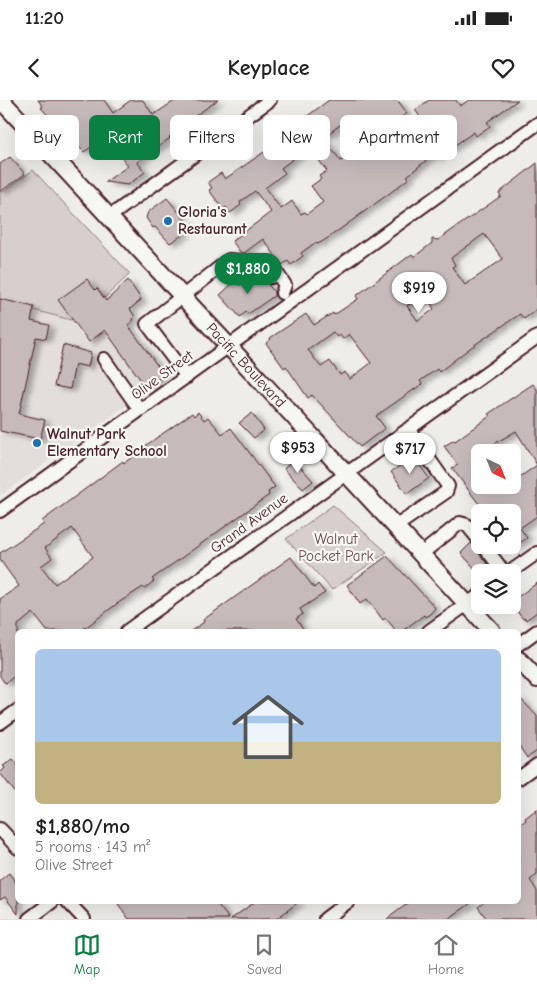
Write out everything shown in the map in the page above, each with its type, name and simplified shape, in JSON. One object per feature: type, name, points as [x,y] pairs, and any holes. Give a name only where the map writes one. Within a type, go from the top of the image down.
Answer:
[{"type":"main road","name":"Pacific Boulevard","points":[[1,100],[490,629]]},
{"type":"main road","points":[[521,662],[537,680]]},
{"type":"street","points":[[109,217],[270,100]]},
{"type":"street","name":"Olive Street","points":[[0,511],[228,347],[278,286],[537,124]]},
{"type":"street","points":[[187,376],[144,320],[182,297],[228,260],[262,263],[278,286]]},
{"type":"street","name":"Grand Avenue","points":[[130,629],[537,337]]},
{"type":"street","points":[[104,359],[140,410]]},
{"type":"street","points":[[395,527],[446,492],[448,486],[408,429]]},
{"type":"street","points":[[420,554],[460,523],[467,525],[471,530]]},
{"type":"street","points":[[521,564],[537,553]]},
{"type":"street","points":[[490,554],[498,564]]},
{"type":"street","points":[[432,629],[471,601]]},
{"type":"street","points":[[521,642],[537,630]]},
{"type":"street","points":[[0,723],[15,712]]},
{"type":"street","points":[[521,773],[537,765]]},
{"type":"street","points":[[0,829],[15,845]]},
{"type":"street","points":[[29,919],[49,904]]},
{"type":"street","points":[[69,904],[84,919]]},
{"type":"street","points":[[325,919],[345,904]]},
{"type":"shaded area","name":"Walnut Park Elementary School","points":[[0,301],[71,320],[86,342],[104,330],[148,390],[0,496]]},
{"type":"green space","points":[[33,170],[130,274],[101,301],[71,320],[0,301],[0,194]]},
{"type":"green space","name":"Walnut Pocket Park","points":[[333,505],[387,552],[332,590],[286,539]]},
{"type":"building","points":[[38,100],[104,100],[113,113],[131,100],[143,100],[153,115],[89,115],[89,149],[84,152],[79,147],[79,115],[48,115],[41,108],[43,107]]},
{"type":"building","points":[[176,100],[218,100],[196,115],[170,115],[170,138],[160,145],[160,115],[153,115]]},
{"type":"building","points":[[329,100],[396,100],[407,113],[404,115],[340,115],[340,125],[330,133],[330,115],[309,115]]},
{"type":"building","points":[[429,100],[456,100],[460,106],[469,100],[518,100],[487,122],[490,126],[476,136],[474,132],[457,144],[457,115],[419,115],[415,110]]},
{"type":"building","points":[[330,147],[341,161],[427,160],[390,193],[328,238],[318,244],[316,242],[301,253],[303,256],[291,265],[288,261],[282,265],[263,239],[244,253],[241,253],[232,241],[271,212],[255,191],[240,202],[241,205],[230,213],[226,207],[223,209],[209,190],[212,188],[208,182],[221,173],[225,179],[263,153],[263,160],[292,160],[281,168],[285,173],[265,188],[281,209],[292,201],[301,214],[305,212],[307,214],[323,202],[311,186],[321,179],[319,176],[327,171],[319,160],[330,160]]},
{"type":"building","points":[[10,157],[25,174],[0,192],[0,164]]},
{"type":"building","points":[[124,160],[140,160],[137,162],[145,172],[128,185],[105,182],[128,166]]},
{"type":"building","points":[[537,163],[537,309],[524,319],[520,314],[439,372],[437,369],[420,381],[422,384],[376,416],[385,428],[360,447],[312,395],[308,398],[286,366],[284,368],[266,343],[270,338],[306,314],[314,325],[333,313],[334,315],[358,299],[356,296],[412,254],[414,257],[432,243],[432,239],[438,240],[501,196],[499,193]],"holes":[[[484,234],[503,259],[465,285],[452,267],[455,265],[451,258]],[[425,292],[434,309],[418,321],[407,306]],[[333,332],[337,337],[340,335],[343,339],[349,334],[371,363],[350,379],[345,372],[340,375],[330,361],[321,367],[308,350]]]},
{"type":"building","points":[[167,198],[190,226],[182,232],[184,234],[170,243],[155,227],[153,228],[146,218],[148,212]]},
{"type":"building","points":[[260,274],[274,292],[274,296],[248,314],[246,312],[240,317],[220,295],[235,281],[239,285],[243,283],[245,285]]},
{"type":"building","points":[[87,279],[95,290],[97,288],[106,301],[128,280],[139,296],[141,300],[130,309],[134,315],[133,321],[128,325],[162,372],[161,377],[150,385],[145,386],[105,330],[89,342],[58,300]]},
{"type":"building","points":[[0,299],[34,307],[31,321],[49,325],[46,339],[36,337],[19,414],[45,420],[40,439],[0,431]]},
{"type":"building","points":[[63,345],[91,353],[88,367],[75,364],[70,389],[54,386]]},
{"type":"building","points":[[533,384],[537,389],[537,465],[516,431],[494,444],[471,444],[471,493],[452,468],[458,465],[444,446],[455,441],[490,416],[488,414]]},
{"type":"building","points":[[198,412],[204,420],[208,417],[222,434],[231,428],[275,487],[268,492],[269,495],[152,579],[154,581],[144,589],[143,587],[118,603],[84,629],[45,629],[33,613],[18,625],[18,629],[15,629],[15,676],[6,683],[4,682],[0,676],[0,599],[19,586],[0,560],[0,553],[44,524],[42,521],[192,413],[194,416]],"holes":[[[72,528],[93,557],[55,584],[41,566],[52,558],[45,548]]]},
{"type":"building","points":[[252,413],[264,430],[254,438],[239,423]]},
{"type":"building","points":[[413,456],[429,478],[407,494],[391,472]]},
{"type":"building","points":[[293,459],[313,481],[303,489],[284,469]]},
{"type":"building","points":[[537,465],[537,516],[521,527],[521,504],[479,504],[472,494],[521,494],[521,476]]},
{"type":"building","points":[[521,529],[527,538],[521,542]]},
{"type":"building","points":[[471,543],[471,554],[479,554],[487,564],[471,564],[461,553]]},
{"type":"building","points":[[387,556],[435,608],[430,614],[425,617],[424,615],[405,629],[394,629],[386,618],[383,620],[367,599],[360,604],[347,585]]},
{"type":"building","points":[[291,557],[314,588],[318,584],[325,593],[300,609],[303,614],[296,619],[304,629],[194,629],[204,622],[203,620]]},
{"type":"building","points":[[537,583],[537,612],[526,620],[519,614],[521,614],[521,595]]},
{"type":"building","points":[[521,699],[537,716],[537,751],[527,758],[521,749]]},
{"type":"building","points":[[13,759],[15,761],[15,792],[0,773],[5,768],[3,766]]},
{"type":"building","points":[[537,809],[537,874],[530,880],[537,891],[537,919],[487,919],[478,907],[482,904],[521,904],[521,824],[526,820],[525,818]]},
{"type":"building","points":[[9,873],[15,882],[15,904],[18,904],[18,914],[5,897],[0,900],[0,880]]},
{"type":"building","points":[[118,904],[217,904],[229,919],[129,919]]},
{"type":"building","points":[[252,904],[296,904],[276,919],[231,919]]},
{"type":"building","points":[[407,904],[470,904],[448,919],[387,919]]},
{"type":"place","name":"Gloria's Restaurant","points":[[168,221]]},
{"type":"place","name":"Walnut Park Elementary School","points":[[37,443]]}]
